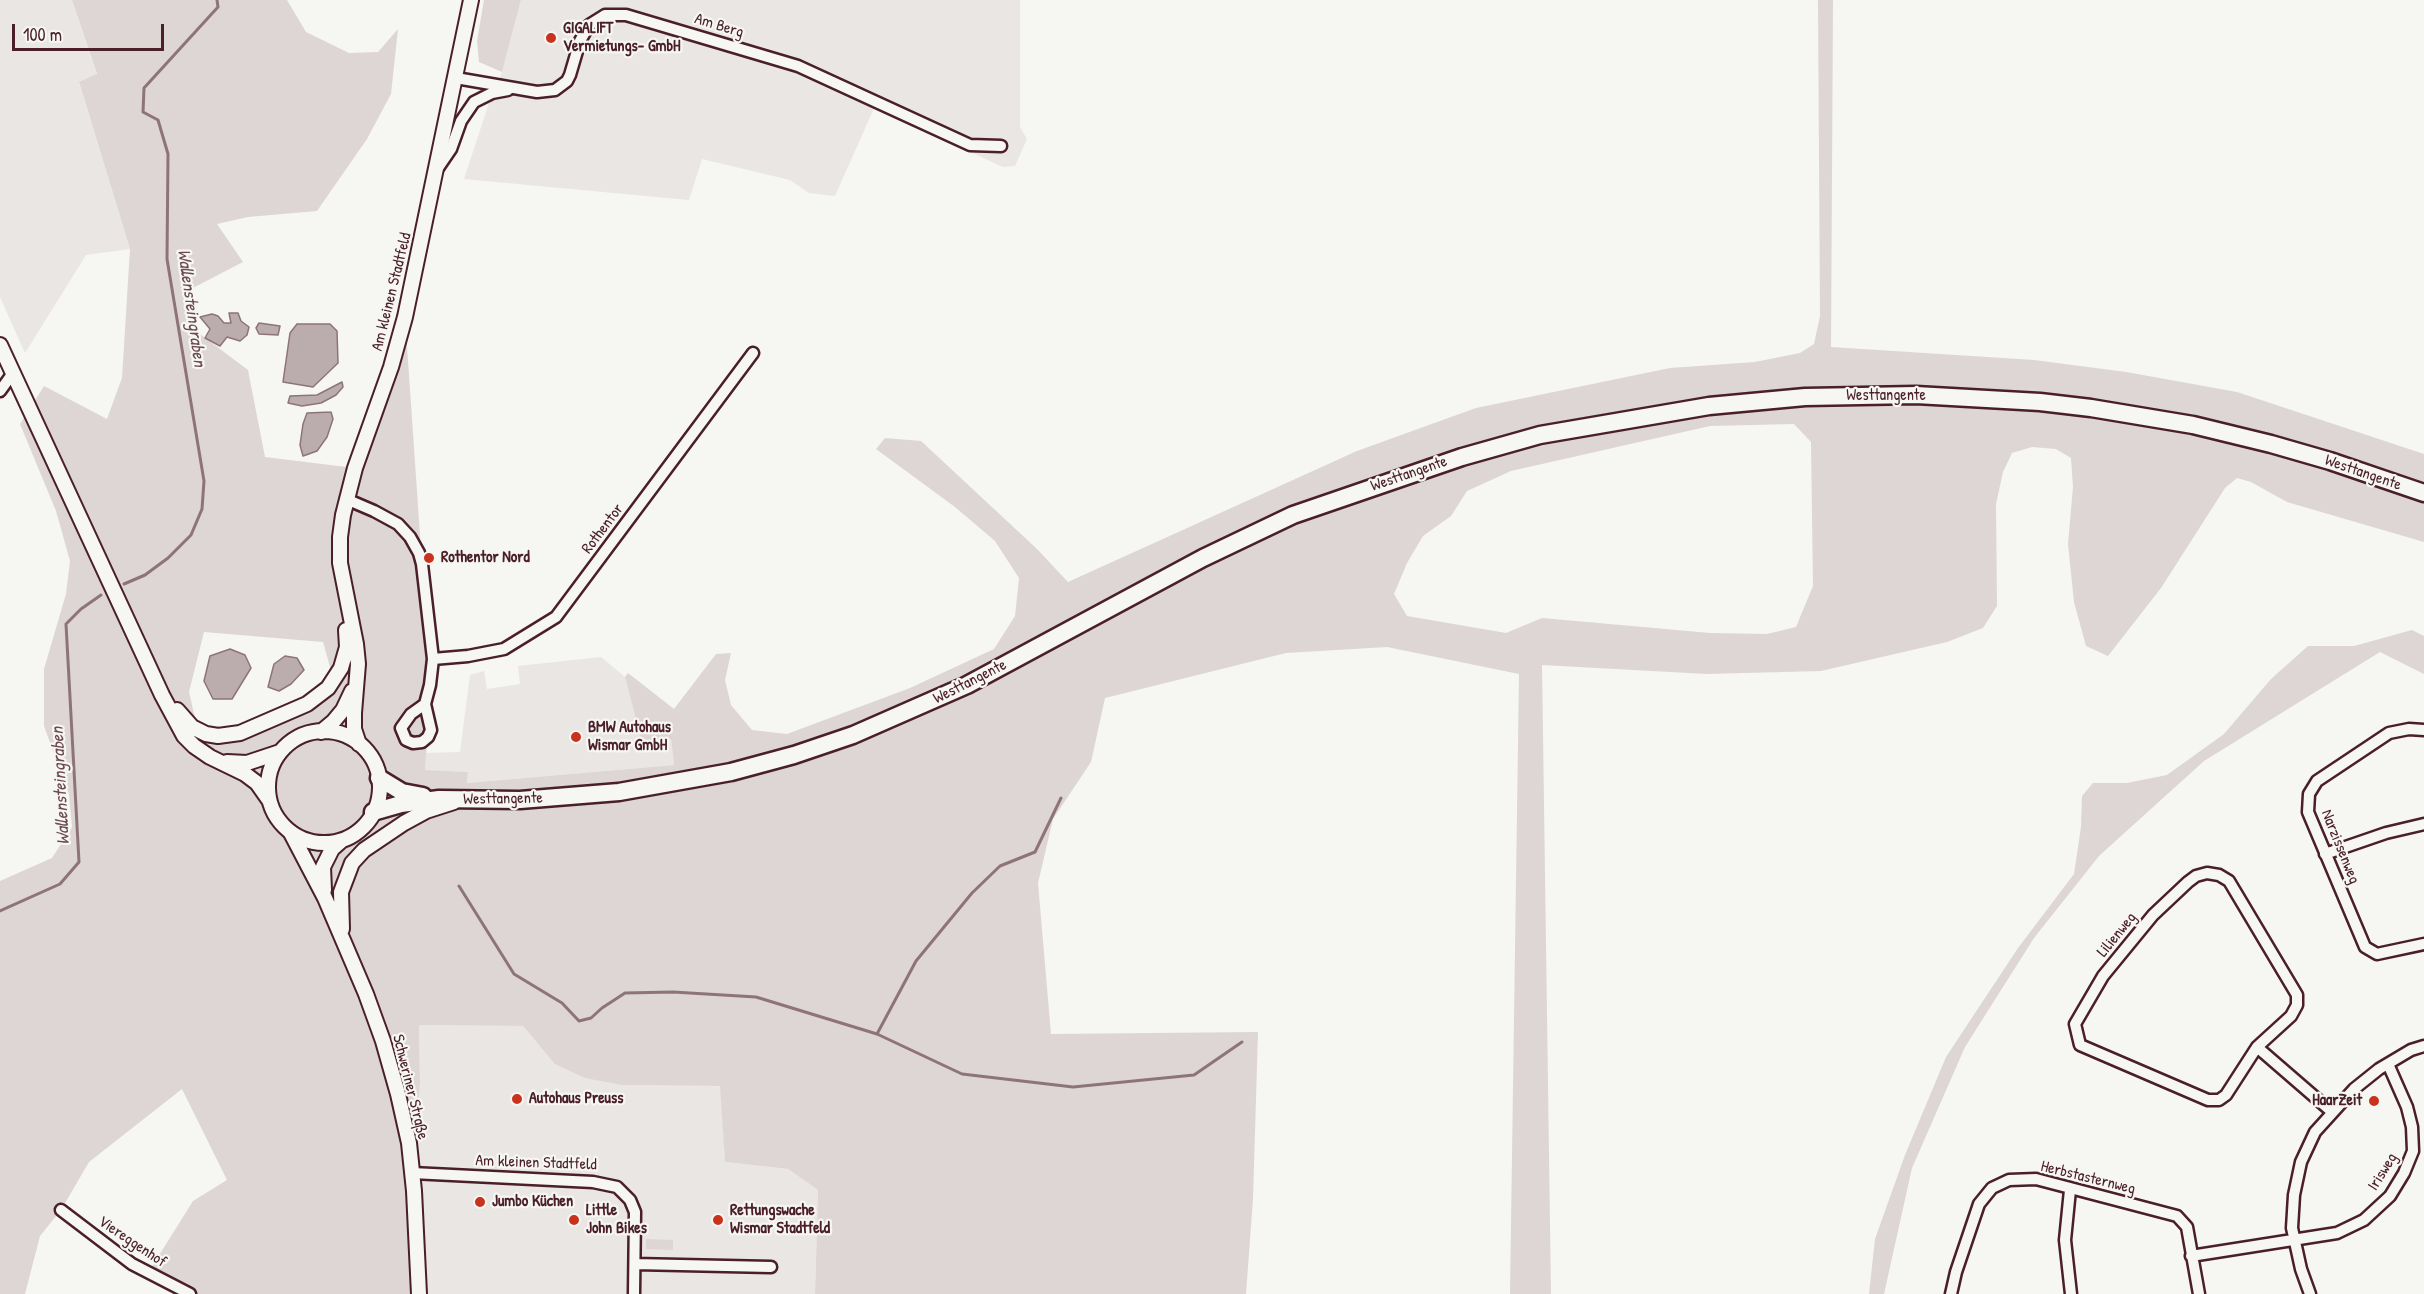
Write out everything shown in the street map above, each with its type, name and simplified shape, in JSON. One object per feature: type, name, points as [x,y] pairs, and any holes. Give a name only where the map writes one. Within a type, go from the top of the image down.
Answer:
[{"type":"highway","name":"Westtangente","points":[[379,778],[402,792],[439,799],[520,800],[619,792],[731,772],[794,755],[853,735],[967,685],[1203,558],[1293,515],[1461,457],[1540,435],[1709,405],[1805,397],[1904,395],[1986,398],[2060,405],[2193,426],[2271,444],[2330,461],[2424,493]]},
{"type":"highway","name":"Westtangente","points":[[373,812],[401,804],[439,799]]},
{"type":"main road","name":"Am kleinen Stadtfeld","points":[[344,588],[340,563],[340,537],[346,499],[391,367],[405,317],[438,168],[471,0]]},
{"type":"main road","points":[[0,345],[162,695],[184,735],[194,746],[210,757],[245,774],[257,783],[281,824],[291,833],[316,843],[342,840],[364,826],[373,812],[380,791],[379,778],[368,754],[359,744],[347,737],[321,732]]},
{"type":"main road","points":[[162,695],[173,703],[192,727],[206,735],[218,736],[240,733],[307,704],[321,694],[334,680],[346,656],[347,637],[341,604],[344,588]]},
{"type":"main road","points":[[344,588],[358,664],[354,729],[359,744]]},
{"type":"main road","points":[[210,757],[227,763],[248,763],[280,752],[298,738],[321,732],[342,710],[356,681]]},
{"type":"main road","points":[[269,800],[269,775],[280,752]]},
{"type":"main road","points":[[342,937],[341,892],[352,863],[364,850],[414,816],[460,800]]},
{"type":"main road","name":"Schweriner Straße","points":[[291,833],[325,898],[342,937],[386,1051],[409,1143],[415,1203],[419,1294]]},
{"type":"main road","name":"Schweriner Straße","points":[[325,898],[322,867],[332,849],[342,840]]},
{"type":"street","name":"Am Berg","points":[[456,78],[542,93],[562,86],[570,75],[580,41],[589,25],[605,15],[626,15],[798,66],[970,145],[1001,146]]},
{"type":"street","points":[[438,168],[451,149],[461,121],[474,102],[492,93],[517,89]]},
{"type":"street","name":"Rothentor","points":[[433,659],[504,650],[556,617],[753,353]]},
{"type":"street","points":[[0,391],[13,373]]},
{"type":"street","points":[[346,499],[398,524],[417,548],[422,564],[433,659],[430,685],[424,704]]},
{"type":"street","name":"Narzissenweg","points":[[2424,730],[2409,729],[2389,733],[2317,781],[2309,794],[2308,812],[2365,947],[2377,954],[2424,944]]},
{"type":"street","points":[[2325,854],[2386,833],[2424,824]]},
{"type":"street","name":"Lilienweg","points":[[2207,873],[2219,875],[2229,881],[2297,995],[2297,1005],[2291,1017],[2257,1047],[2226,1095],[2219,1100],[2208,1100],[2080,1045],[2075,1024],[2103,976],[2153,915],[2188,882],[2196,876],[2207,873]]},
{"type":"street","points":[[2310,1294],[2292,1228],[2294,1195],[2301,1162],[2315,1132],[2331,1111],[2354,1089],[2388,1064],[2411,1050],[2424,1046]]},
{"type":"street","points":[[2257,1047],[2331,1111]]},
{"type":"street","name":"Irisweg","points":[[2294,1240],[2337,1233],[2364,1220],[2390,1196],[2404,1173],[2413,1151],[2412,1127],[2407,1107],[2388,1064]]},
{"type":"street","name":"Am kleinen Stadtfeld","points":[[412,1173],[612,1184],[625,1193],[633,1205],[635,1222],[634,1294]]},
{"type":"street","name":"Herbstasternweg","points":[[1951,1294],[1978,1204],[1992,1188],[2009,1180],[2036,1179],[2070,1190],[2177,1216],[2187,1227],[2199,1294]]},
{"type":"street","points":[[2070,1190],[2065,1240],[2071,1294]]},
{"type":"street","name":"Viereggenhof","points":[[61,1210],[132,1264],[190,1294]]},
{"type":"street","points":[[2191,1256],[2294,1240]]},
{"type":"street","points":[[635,1264],[771,1267]]},
{"type":"shaded area","points":[[0,0],[72,0],[97,75],[79,83],[130,249],[86,255],[25,353],[0,297]]},
{"type":"shaded area","points":[[72,0],[287,0],[306,32],[349,53],[378,52],[398,29],[391,94],[367,139],[317,211],[248,217],[217,224],[243,262],[189,290],[188,325],[248,370],[265,457],[355,468],[391,367],[405,317],[422,564],[433,659],[425,770],[468,772],[467,783],[674,765],[671,739],[642,743],[625,677],[628,673],[674,709],[716,654],[731,653],[725,680],[731,705],[752,730],[787,734],[910,688],[994,649],[1015,616],[1019,578],[995,541],[955,507],[876,449],[885,438],[921,441],[1037,549],[1068,582],[1357,451],[1476,408],[1670,368],[1755,362],[1800,353],[1814,344],[1820,316],[1818,0],[1833,0],[1831,347],[2034,360],[2126,372],[2237,392],[2424,454],[2424,486],[2319,449],[2175,415],[2072,399],[1981,390],[1881,388],[1813,390],[1718,397],[1614,413],[1505,436],[1404,467],[1330,493],[1207,548],[996,661],[905,704],[842,730],[676,777],[676,781],[794,755],[853,735],[967,685],[1203,558],[1293,515],[1375,485],[1540,435],[1709,406],[1805,397],[1916,395],[2040,402],[2193,425],[2330,461],[2424,493],[2424,542],[2287,502],[2251,482],[2237,478],[2225,488],[2161,588],[2108,656],[2086,646],[2074,602],[2068,544],[2073,487],[2071,458],[2056,449],[2032,447],[2012,453],[2003,472],[1996,504],[1997,606],[1983,628],[1947,642],[1821,671],[1707,674],[1542,665],[1551,1294],[1510,1294],[1519,674],[1387,647],[1286,653],[1105,698],[1091,762],[1053,819],[1038,883],[1051,1034],[1258,1032],[1253,1199],[1246,1294],[815,1294],[818,1190],[788,1169],[725,1162],[720,1086],[622,1085],[585,1078],[555,1064],[523,1026],[419,1025],[420,1081],[416,1168],[421,1294],[190,1294],[148,1273],[193,1201],[227,1180],[182,1089],[89,1162],[61,1210],[40,1236],[25,1294],[0,1294],[0,881],[52,858],[72,827],[69,795],[44,726],[44,669],[66,594],[70,561],[56,511],[20,424],[44,386],[107,419],[122,378],[130,249],[79,82],[97,74]],"holes":[[[1794,424],[1811,442],[1813,586],[1796,627],[1767,634],[1710,633],[1542,618],[1506,633],[1407,616],[1394,594],[1407,563],[1423,536],[1451,516],[1467,491],[1511,471],[1710,426]],[[204,632],[323,642],[334,681],[307,704],[240,733],[218,736],[198,731],[189,692]]]},
{"type":"shaded area","points":[[484,0],[521,0],[502,72],[479,62],[477,41]]},
{"type":"shaded area","points":[[521,0],[1020,0],[1020,127],[1027,139],[1015,166],[1003,167],[874,108],[835,196],[809,193],[790,180],[702,159],[689,200],[464,179],[490,100],[502,72]]},
{"type":"shaded area","points":[[229,313],[238,313],[241,321],[249,327],[247,335],[240,341],[227,337],[220,346],[205,338],[210,329],[200,317],[212,314],[218,316],[224,323],[231,323]]},
{"type":"shaded area","points":[[259,323],[280,326],[278,335],[259,334],[256,328]]},
{"type":"shaded area","points":[[297,324],[330,324],[337,331],[338,363],[313,387],[283,382],[290,333]]},
{"type":"shaded area","points":[[342,382],[343,387],[336,395],[321,403],[302,406],[288,403],[290,396],[317,395]]},
{"type":"shaded area","points":[[331,412],[333,419],[327,437],[317,451],[303,456],[300,445],[307,413]]},
{"type":"shaded area","points":[[2412,630],[2424,636],[2424,674],[2380,652],[2204,761],[2099,856],[2034,938],[1965,1047],[1912,1168],[1884,1294],[1869,1294],[1875,1239],[1905,1155],[1946,1057],[2018,948],[2074,874],[2081,827],[2082,796],[2093,783],[2127,783],[2167,775],[2224,734],[2271,679],[2308,646],[2354,646]]},
{"type":"shaded area","points":[[230,649],[245,655],[251,668],[232,699],[213,699],[204,681],[210,656]]},
{"type":"shaded area","points":[[285,656],[297,658],[304,670],[291,684],[279,691],[268,687],[274,664]]},
{"type":"shaded area","points":[[601,657],[625,677],[642,743],[671,739],[674,765],[467,783],[468,772],[425,770],[426,753],[460,752],[470,675],[484,671],[487,689],[520,684],[518,666]]},
{"type":"shaded area","points":[[419,1025],[523,1026],[538,1044],[622,1085],[721,1086],[725,1162],[788,1169],[818,1190],[815,1294],[417,1294],[415,1203],[420,1081]]},
{"type":"shaded area","points":[[646,1239],[673,1240],[673,1250],[646,1249]]},
{"type":"waterway","name":"Wallensteingraben","points":[[124,584],[145,575],[168,558],[191,535],[202,509],[204,481],[167,259],[168,154],[158,120],[143,112],[144,88],[218,7],[217,0]]},
{"type":"waterway","name":"Wallensteingraben","points":[[0,911],[60,884],[79,862],[66,624],[81,609],[101,595]]},
{"type":"waterway","points":[[877,1034],[916,961],[972,893],[1000,866],[1035,852],[1061,798]]},
{"type":"waterway","points":[[459,886],[514,974],[562,1003],[579,1021],[591,1018],[625,993],[673,992],[756,997],[877,1034],[962,1074],[1073,1087],[1194,1075],[1242,1042]]},
{"type":"place","name":"GIGALIFT Vermietungs- GmbH","points":[[551,38]]},
{"type":"place","name":"Rothentor Nord","points":[[429,558]]},
{"type":"place","name":"BMW Autohaus Wismar GmbH","points":[[576,737]]},
{"type":"place","name":"Autohaus Preuss","points":[[517,1099]]},
{"type":"place","name":"HaarZeit","points":[[2374,1101]]},
{"type":"place","name":"Jumbo Küchen","points":[[480,1202]]},
{"type":"place","name":"Little John Bikes","points":[[574,1220]]},
{"type":"place","name":"Rettungswache Wismar Stadtfeld","points":[[718,1220]]}]
